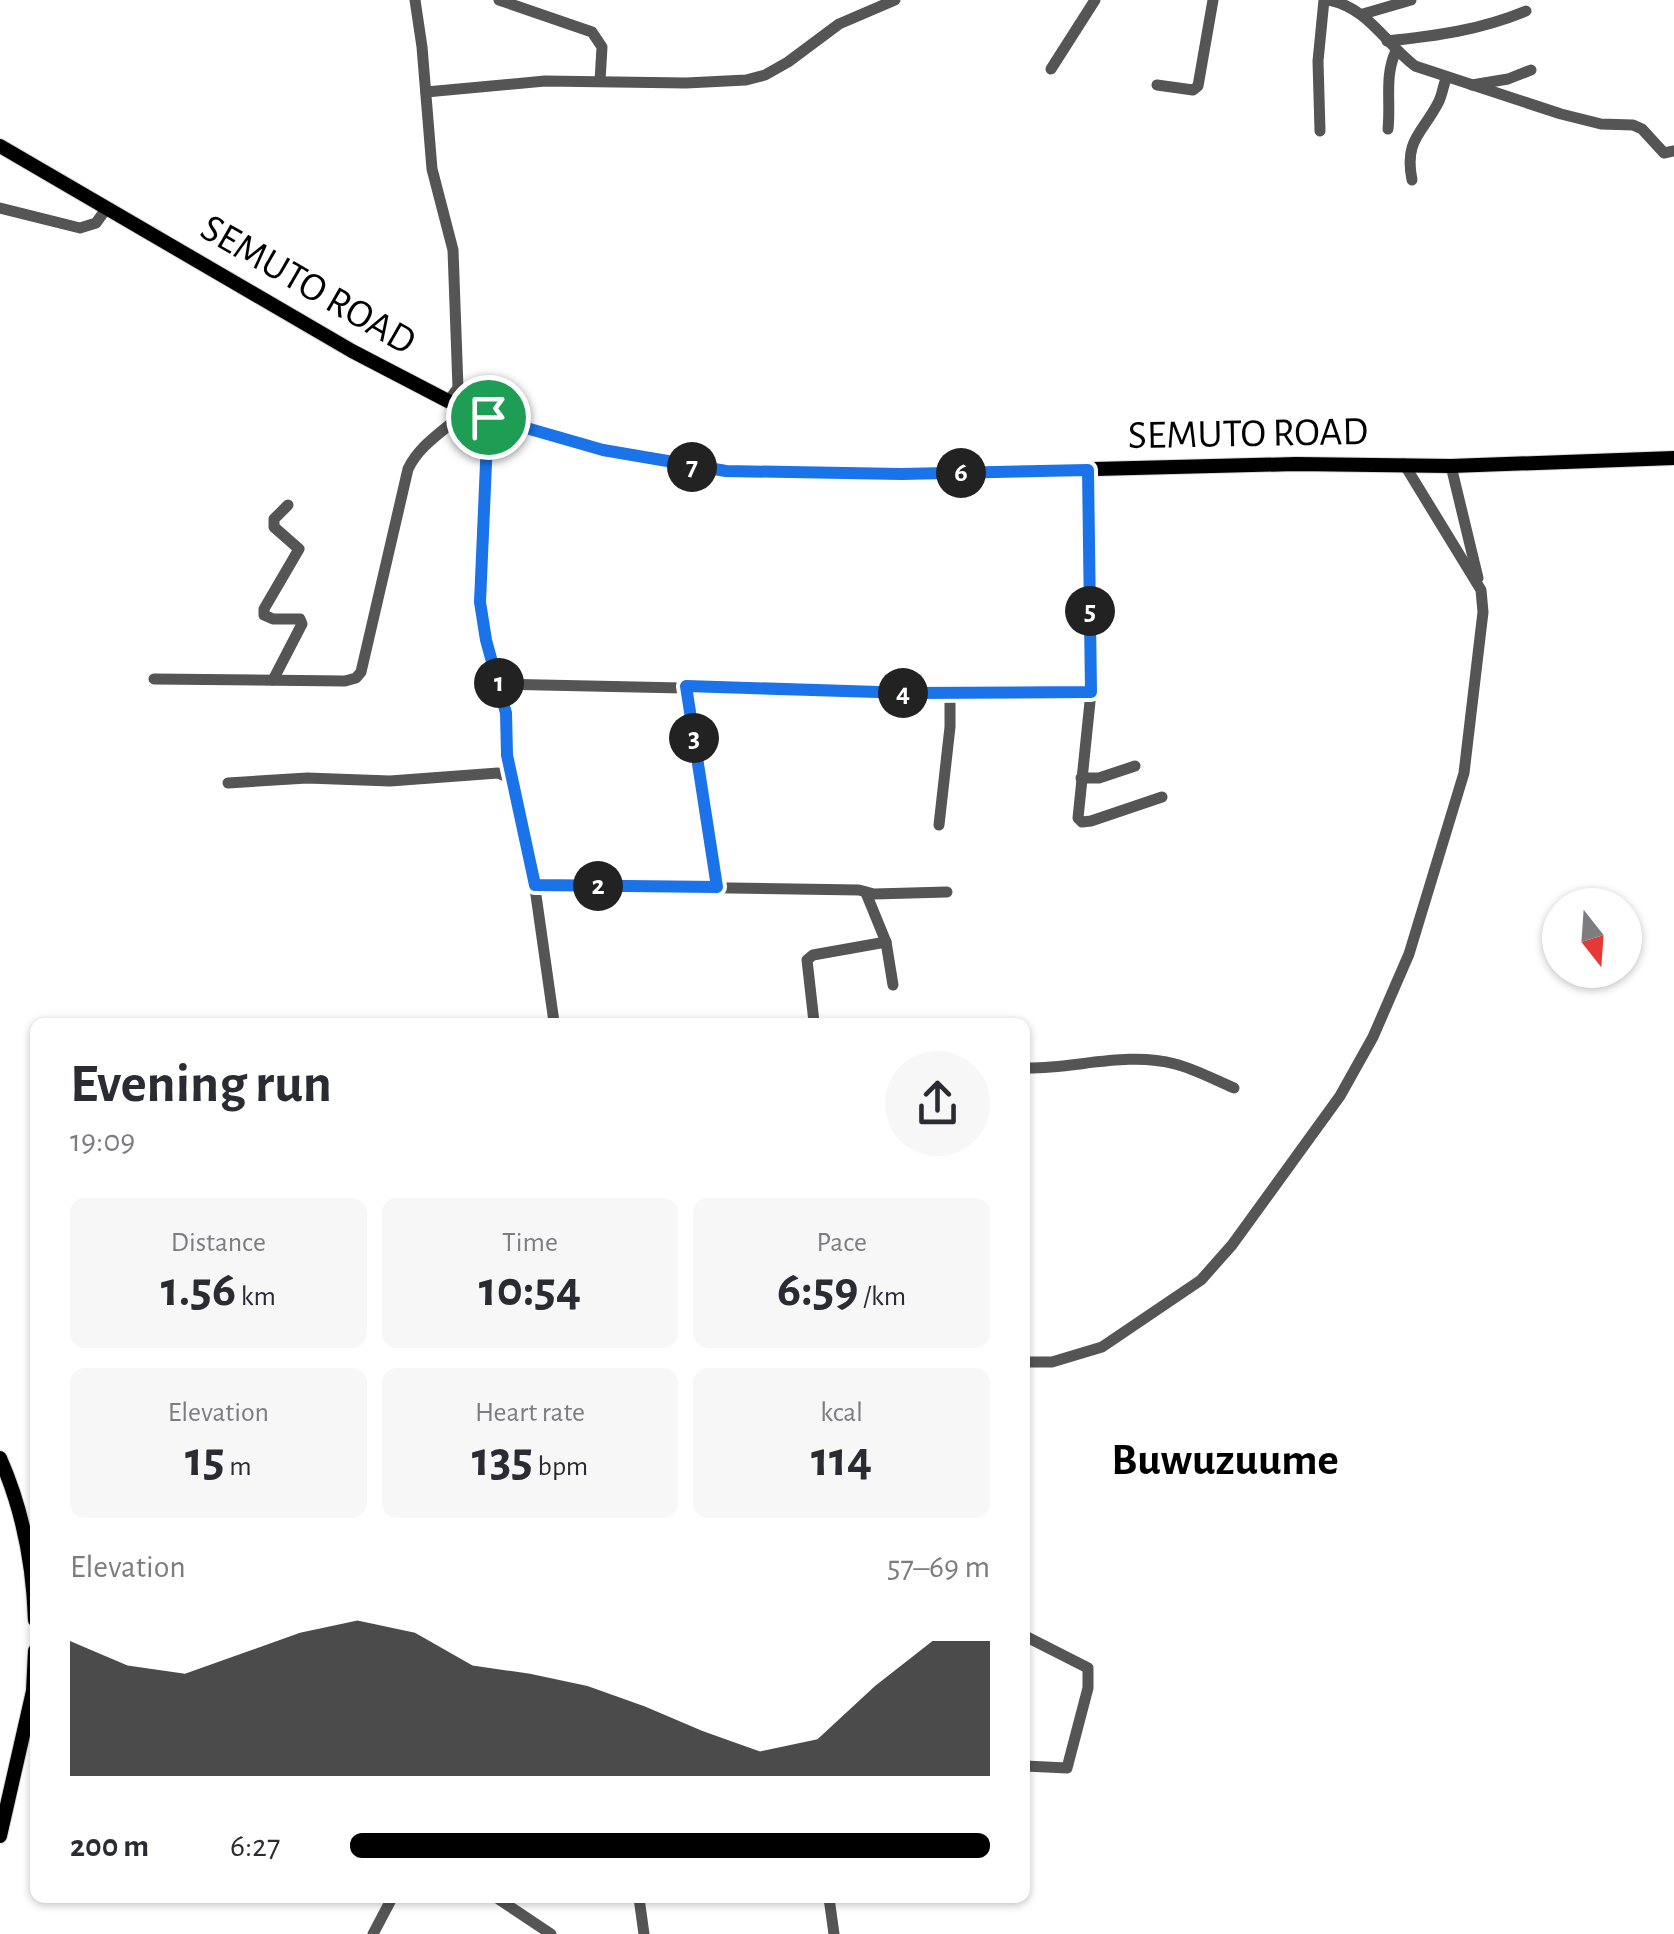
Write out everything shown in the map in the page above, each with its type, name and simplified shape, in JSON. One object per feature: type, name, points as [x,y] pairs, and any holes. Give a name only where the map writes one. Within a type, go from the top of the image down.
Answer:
[{"type":"main road","name":"SEMUTO ROAD","points":[[0,146],[106,210],[191,254],[352,350],[448,401],[488,417],[603,450],[726,471],[883,474],[1451,466],[1674,458]]},
{"type":"main road","points":[[0,1458],[18,1503],[30,1560]]},
{"type":"main road","points":[[0,1836],[30,1704]]},
{"type":"street","points":[[414,0],[432,169],[453,250],[458,388],[448,401]]},
{"type":"street","points":[[499,0],[592,32],[602,47],[600,81]]},
{"type":"street","points":[[426,92],[517,82],[746,80],[788,62],[839,24],[895,0]]},
{"type":"street","points":[[1052,69],[1095,0]]},
{"type":"street","points":[[1158,85],[1194,90],[1198,86],[1213,0]]},
{"type":"street","points":[[1320,132],[1318,61],[1327,0],[1348,4],[1363,14],[1415,66],[1601,124],[1632,124],[1664,152],[1674,152]]},
{"type":"street","points":[[1363,14],[1411,0]]},
{"type":"street","points":[[1391,46],[1490,26],[1526,11]]},
{"type":"street","points":[[1388,129],[1391,46]]},
{"type":"street","points":[[1470,86],[1531,70]]},
{"type":"street","points":[[1412,180],[1412,143],[1438,102],[1446,78]]},
{"type":"street","points":[[0,208],[80,228],[96,223],[106,210]]},
{"type":"street","points":[[154,679],[351,680],[361,672],[408,468],[428,441],[450,427],[467,409]]},
{"type":"street","points":[[488,417],[478,583],[482,622],[506,713],[507,755],[535,885],[553,1018]]},
{"type":"street","points":[[1404,464],[1481,590]]},
{"type":"street","points":[[1030,1362],[1052,1362],[1102,1347],[1201,1280],[1232,1246],[1340,1096],[1372,1037],[1409,954],[1464,773],[1484,612],[1451,466]]},
{"type":"street","points":[[1088,470],[1091,692],[1077,812],[1082,822],[1162,797]]},
{"type":"street","points":[[274,680],[302,624],[300,619],[264,615],[264,608],[300,549],[274,527],[274,519],[288,505]]},
{"type":"street","points":[[499,684],[1091,692]]},
{"type":"street","points":[[686,686],[717,887]]},
{"type":"street","points":[[939,825],[950,693]]},
{"type":"street","points":[[1081,778],[1099,778],[1136,766]]},
{"type":"street","points":[[228,783],[307,778],[390,780],[498,772],[512,779]]},
{"type":"street","points":[[535,885],[947,892]]},
{"type":"street","points":[[866,893],[886,942],[893,985]]},
{"type":"street","points":[[814,1018],[807,960],[813,955],[886,942]]},
{"type":"street","points":[[1030,1068],[1121,1060],[1174,1063],[1234,1088]]},
{"type":"street","points":[[1030,1639],[1088,1668],[1088,1688],[1067,1768],[1030,1766]]},
{"type":"street","points":[[373,1934],[389,1903]]},
{"type":"street","points":[[504,1903],[551,1934]]},
{"type":"street","points":[[640,1903],[644,1934]]},
{"type":"street","points":[[830,1903],[834,1934]]},
{"type":"district","name":"Buwuzuume","points":[[1225,1460]]},
{"type":"route","points":[[488,417],[603,450],[726,471],[901,474],[1088,470],[1091,692],[910,693],[686,686],[717,887],[535,885],[507,755],[506,713],[482,622],[478,583],[488,417]]}]
